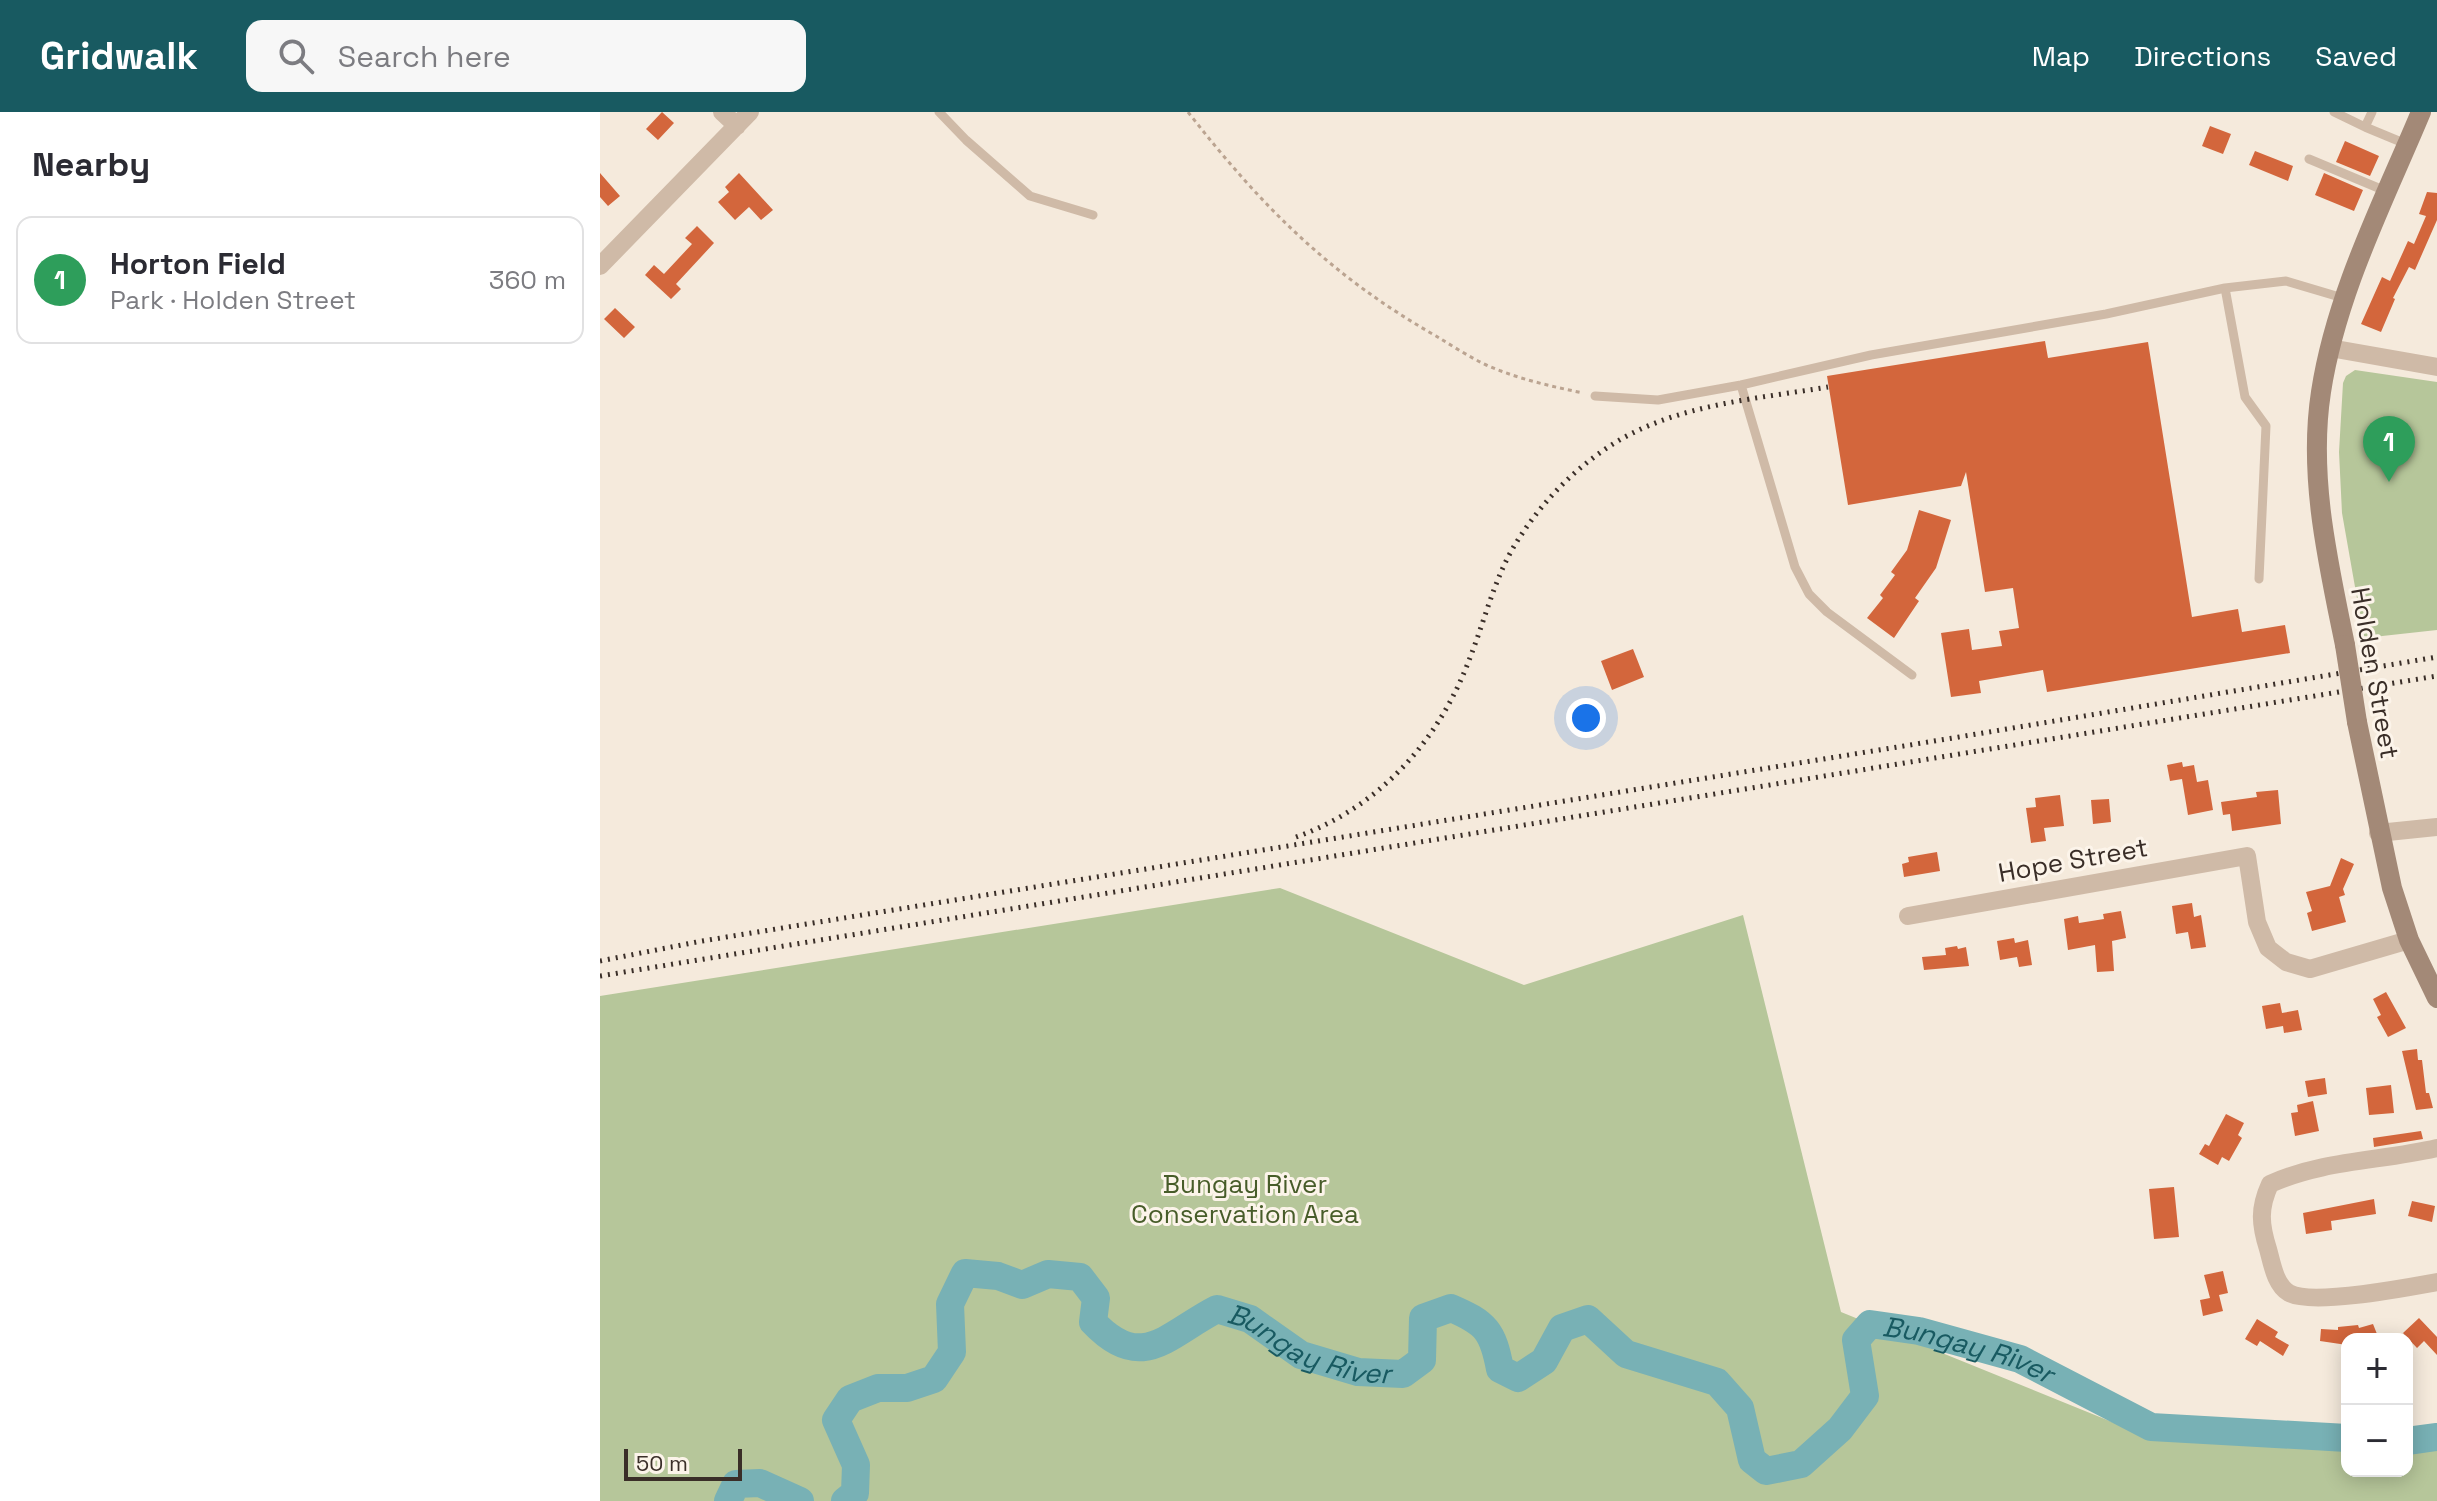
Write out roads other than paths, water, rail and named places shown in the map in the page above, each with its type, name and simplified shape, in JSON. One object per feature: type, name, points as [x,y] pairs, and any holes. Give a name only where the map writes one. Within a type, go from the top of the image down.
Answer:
[{"type":"main road","name":"Holden Street","points":[[2421,112],[2343,298],[2321,393],[2318,438],[2321,513],[2378,833],[2409,940],[2437,998]]},
{"type":"street","points":[[722,112],[737,126]]},
{"type":"street","points":[[600,266],[750,112]]},
{"type":"street","points":[[2330,348],[2437,367]]},
{"type":"street","points":[[2378,833],[2437,827]]},
{"type":"street","name":"Hope Street","points":[[1908,916],[2247,856],[2257,922],[2268,948],[2286,962],[2310,969],[2409,940]]},
{"type":"street","points":[[2437,1148],[2286,1176],[2270,1184],[2261,1203],[2261,1225],[2277,1279],[2289,1293],[2330,1297],[2437,1282]]},
{"type":"lane","points":[[939,112],[1030,196],[1093,215]]},
{"type":"lane","points":[[2334,112],[2407,144]]},
{"type":"lane","points":[[2365,127],[2367,114]]},
{"type":"lane","points":[[2309,159],[2388,192]]},
{"type":"lane","points":[[1595,396],[1658,400],[1741,385],[1871,355],[2106,314],[2225,288],[2286,281],[2343,298]]},
{"type":"lane","points":[[2225,288],[2245,397],[2266,426],[2259,579]]},
{"type":"lane","points":[[1741,385],[1795,567],[1809,594],[1827,612],[1912,675]]},
{"type":"waterway","name":"Bungay River","points":[[845,1501],[855,1493],[856,1465],[836,1420],[850,1399],[878,1388],[907,1388],[934,1379],[952,1352],[950,1304],[965,1273],[998,1276],[1022,1285],[1048,1274],[1080,1277],[1096,1298],[1093,1322],[1110,1337],[1126,1345],[1141,1347],[1155,1344],[1217,1309],[1250,1319],[1301,1355],[1358,1372],[1403,1374],[1422,1360],[1423,1318],[1451,1308],[1486,1330],[1500,1369],[1518,1378],[1544,1361],[1562,1328],[1588,1319],[1626,1354],[1717,1382],[1740,1408],[1752,1460],[1766,1471],[1801,1464],[1840,1429],[1865,1396],[1856,1340],[1870,1324],[1919,1331],[2020,1359],[2151,1427],[2341,1438]]},
{"type":"waterway","name":"Bungay River","points":[[2413,1440],[2437,1437]]},
{"type":"waterway","name":"Bungay River","points":[[728,1501],[736,1484],[760,1483],[800,1501]]},
{"type":"railway","points":[[1296,837],[1355,808],[1404,766],[1425,741],[1458,685],[1513,548],[1545,503],[1584,465],[1613,444],[1663,420],[1718,405],[1828,387]]},
{"type":"railway","points":[[600,961],[702,941],[2437,657]]},
{"type":"railway","points":[[600,976],[2437,676]]},
{"type":"place","name":"Horton Field","points":[[2389,482]]},
{"type":"park label","name":"Bungay River Conservation Area","points":[[1245,1199]]}]
